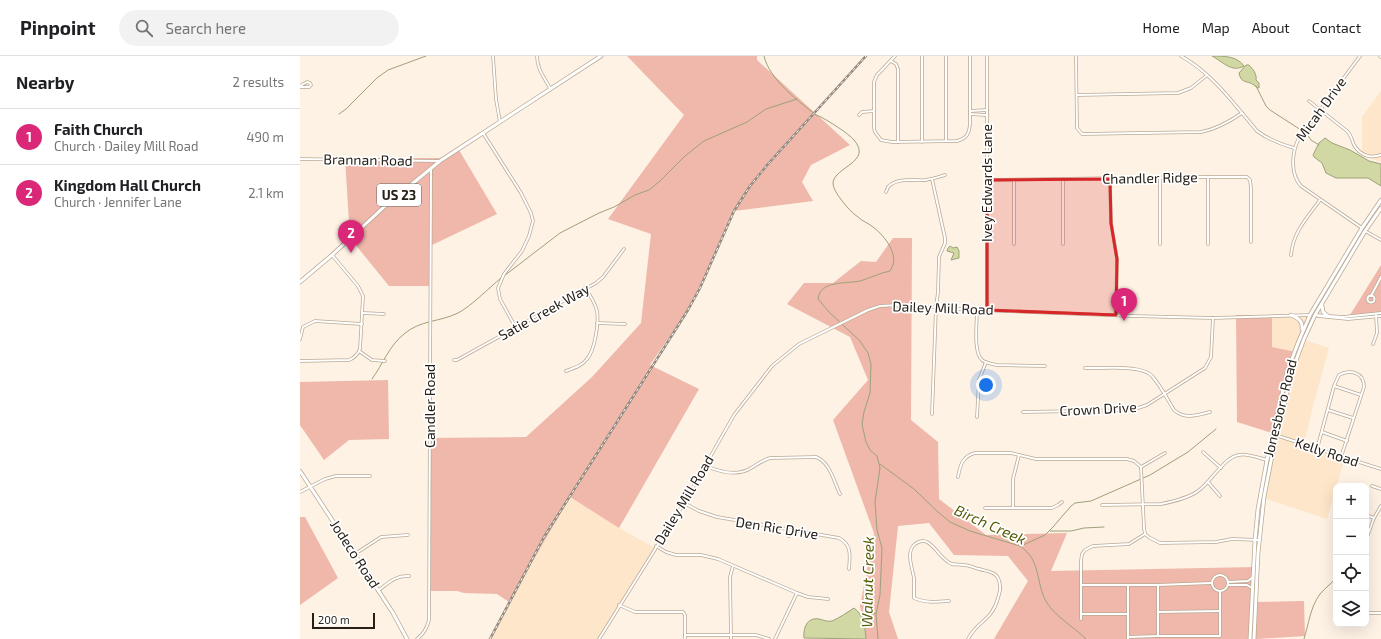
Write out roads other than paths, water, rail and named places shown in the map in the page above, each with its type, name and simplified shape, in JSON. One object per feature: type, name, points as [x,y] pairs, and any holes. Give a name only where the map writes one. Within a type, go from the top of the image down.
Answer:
[{"type":"main road","name":"US 23","points":[[300,282],[332,255],[385,206],[440,161],[600,56]]},
{"type":"main road","name":"Jonesboro Road","points":[[1250,639],[1255,540],[1261,488],[1266,460],[1287,372],[1310,315],[1358,234],[1381,200]]},
{"type":"main road","name":"Jonesboro Road","points":[[1254,639],[1259,540],[1266,484],[1276,436],[1295,361],[1315,315],[1368,226],[1381,208]]},
{"type":"main road","points":[[1365,231],[1366,222]]},
{"type":"main road","points":[[1361,238],[1363,233],[1362,228]]},
{"type":"main road","points":[[1322,303],[1322,310],[1328,316]]},
{"type":"main road","points":[[1291,315],[1301,321],[1302,332]]},
{"type":"main road","name":"Jodeco Road","points":[[300,471],[399,622],[407,639]]},
{"type":"street","points":[[493,56],[496,99],[500,122]]},
{"type":"street","points":[[537,56],[537,64],[540,73],[550,88]]},
{"type":"street","points":[[895,56],[875,79],[874,128],[878,136],[884,142],[957,141],[967,138],[969,132],[970,114],[970,56]]},
{"type":"street","points":[[922,56],[922,142]]},
{"type":"street","points":[[946,56],[946,141]]},
{"type":"street","name":"Ivey Edwards Lane","points":[[987,56],[986,115],[988,310]]},
{"type":"street","points":[[1076,56],[1077,128],[1080,133],[1201,132],[1226,124],[1242,113]]},
{"type":"street","points":[[1181,56],[1223,91],[1257,131],[1279,144],[1294,148]]},
{"type":"street","name":"Micah Drive","points":[[1360,56],[1303,132],[1294,148],[1294,171],[1296,180],[1301,186],[1362,228]]},
{"type":"street","points":[[891,60],[896,64],[898,69],[898,142]]},
{"type":"street","points":[[1077,95],[1178,93],[1191,88],[1206,76]]},
{"type":"street","points":[[307,82],[311,85],[306,88],[300,87],[307,82]]},
{"type":"street","points":[[1309,101],[1347,131],[1356,147],[1363,154],[1374,158],[1381,155]]},
{"type":"street","points":[[970,111],[986,110]]},
{"type":"street","points":[[859,114],[862,112],[874,112]]},
{"type":"street","points":[[970,114],[986,115]]},
{"type":"street","points":[[483,133],[521,193],[533,220],[529,236],[522,251],[504,274],[498,288],[500,299],[516,328]]},
{"type":"street","name":"Brannan Road","points":[[300,159],[440,161]]},
{"type":"street","name":"Candler Road","points":[[417,639],[426,629],[429,620],[429,304],[431,169]]},
{"type":"street","points":[[886,192],[888,187],[903,180],[932,179],[945,175]]},
{"type":"street","points":[[1208,177],[1208,244]]},
{"type":"street","name":"Chandler Ridge","points":[[987,180],[1208,177],[1250,178],[1251,242]]},
{"type":"street","points":[[1160,178],[1160,244]]},
{"type":"street","points":[[932,179],[945,238],[945,243],[939,257],[932,414]]},
{"type":"street","points":[[1063,179],[1063,244]]},
{"type":"street","points":[[1110,179],[1111,223],[1117,259],[1116,315]]},
{"type":"street","points":[[1014,180],[1014,244]]},
{"type":"street","points":[[1291,255],[1294,238],[1297,232],[1320,200]]},
{"type":"street","points":[[1356,225],[1359,230],[1358,234]]},
{"type":"street","points":[[1368,226],[1370,234]]},
{"type":"street","points":[[1365,231],[1381,240]]},
{"type":"street","name":"Satie Creek Way","points":[[454,360],[457,360],[516,328],[586,288],[603,277],[624,250]]},
{"type":"street","points":[[300,361],[349,360],[353,359],[359,351],[363,313],[362,292],[332,255]]},
{"type":"street","points":[[1371,296],[1381,277]]},
{"type":"street","points":[[566,371],[576,368],[582,364],[590,354],[597,310],[586,288]]},
{"type":"street","name":"Dailey Mill Road","points":[[599,639],[684,503],[725,430],[772,366],[799,344],[868,310],[880,306],[899,305],[976,310],[1213,318],[1315,315]]},
{"type":"street","points":[[976,310],[977,349],[980,358],[986,362],[997,365],[1045,366]]},
{"type":"street","points":[[363,313],[384,314]]},
{"type":"street","points":[[1315,315],[1323,318],[1348,319],[1381,314]]},
{"type":"street","points":[[1315,315],[1346,317],[1376,315]]},
{"type":"street","points":[[1373,344],[1377,333],[1376,315]]},
{"type":"street","name":"Crown Drive","points":[[1023,412],[1132,410],[1147,405],[1200,372],[1209,363],[1213,345],[1213,318]]},
{"type":"street","points":[[300,339],[303,327],[315,321],[362,324]]},
{"type":"street","points":[[596,323],[625,324]]},
{"type":"street","points":[[359,351],[372,360],[385,361]]},
{"type":"street","points":[[977,417],[979,380],[986,362]]},
{"type":"street","points":[[1085,368],[1143,370],[1152,376],[1174,410],[1182,416],[1190,417],[1210,412]]},
{"type":"street","points":[[1317,449],[1334,386],[1339,374],[1345,371],[1353,372],[1359,375],[1364,381],[1364,387],[1342,457]]},
{"type":"street","points":[[1334,386],[1361,394]]},
{"type":"street","points":[[1328,410],[1354,418]]},
{"type":"street","points":[[1322,432],[1346,441]]},
{"type":"street","name":"Kelly Road","points":[[1272,434],[1381,470]]},
{"type":"street","points":[[958,476],[961,463],[966,456],[971,454],[1002,452],[1036,460],[1127,459],[1134,461],[1141,468],[1143,521],[1145,534],[1156,542],[1216,542],[1232,539],[1259,540]]},
{"type":"street","points":[[1203,452],[1221,468]]},
{"type":"street","points":[[1141,468],[1165,453]]},
{"type":"street","points":[[1013,508],[1013,479],[1019,455]]},
{"type":"street","points":[[1102,505],[1161,504],[1196,492],[1232,457],[1239,455],[1266,460]]},
{"type":"street","points":[[706,466],[722,472],[738,474],[770,458],[816,457],[822,459],[826,464],[840,494]]},
{"type":"street","points":[[300,492],[325,479],[336,476],[370,476]]},
{"type":"street","points":[[1208,482],[1220,496]]},
{"type":"street","points":[[1372,486],[1381,489]]},
{"type":"street","points":[[985,508],[1052,508],[1062,502]]},
{"type":"street","name":"Den Ric Drive","points":[[684,503],[699,511],[717,517],[834,537],[843,541],[847,545],[849,550],[849,569]]},
{"type":"street","points":[[1369,532],[1374,518],[1381,506]]},
{"type":"street","points":[[1369,516],[1374,518]]},
{"type":"street","points":[[789,536],[790,530]]},
{"type":"street","points":[[1081,619],[1081,561],[1082,554],[1085,550],[1093,546],[1130,544],[1145,534]]},
{"type":"street","points":[[354,554],[381,537],[408,535]]},
{"type":"street","points":[[949,601],[929,601],[914,598],[914,581],[910,559],[912,547],[916,544],[920,542],[929,543],[933,545],[942,559],[952,564],[965,565],[990,571],[995,573],[999,578],[1000,593],[994,609],[968,639]]},
{"type":"street","points":[[656,546],[666,552],[676,555],[701,555],[718,559],[797,593],[828,599]]},
{"type":"street","points":[[731,639],[730,577],[733,566]]},
{"type":"street","points":[[1220,592],[1213,589],[1211,583],[1213,578],[1218,575],[1223,576],[1228,584]]},
{"type":"street","points":[[378,591],[398,577],[409,576]]},
{"type":"street","points":[[1220,592],[1224,590],[1228,584],[1248,581],[1253,578]]},
{"type":"street","points":[[1081,585],[1211,583]]},
{"type":"street","points":[[1228,584],[1247,585],[1252,588]]},
{"type":"street","points":[[1128,585],[1128,638],[1158,636],[1220,638],[1220,592]]},
{"type":"street","points":[[1158,585],[1158,636]]},
{"type":"street","points":[[775,639],[797,593]]},
{"type":"street","points":[[620,605],[635,612],[683,612],[685,615],[685,639]]},
{"type":"street","points":[[1158,612],[1220,611]]},
{"type":"street","points":[[1369,613],[1381,613]]},
{"type":"street","points":[[1081,614],[1128,614]]},
{"type":"street","points":[[685,635],[756,635],[768,639]]},
{"type":"waterway","points":[[339,114],[377,78],[388,70],[426,56]]},
{"type":"waterway","name":"Walnut Creek","points":[[764,56],[772,73],[785,89],[816,115],[839,128],[854,140],[859,148],[859,154],[851,164],[835,177],[833,183],[834,188],[836,193],[852,212],[878,231],[887,241],[893,253],[894,259],[890,271],[860,281],[828,286],[823,289],[818,299],[829,312],[860,341],[868,353],[871,364],[870,393],[862,424],[866,442],[870,450],[877,456],[880,468],[875,502],[877,530],[882,548],[880,595],[876,614],[878,639]]},
{"type":"waterway","points":[[1256,86],[1266,106],[1270,110],[1301,130]]},
{"type":"waterway","points":[[504,276],[560,233],[614,207],[635,195],[649,190],[685,156],[704,141],[747,122],[766,109],[797,99]]},
{"type":"waterway","points":[[1307,134],[1311,140],[1319,145]]},
{"type":"waterway","points":[[372,379],[394,344],[410,329],[458,313],[474,302],[501,278]]},
{"type":"waterway","points":[[1021,546],[1045,535],[1075,503],[1091,501],[1150,475],[1188,452],[1216,429]]},
{"type":"waterway","name":"Birch Creek","points":[[880,464],[914,489],[950,522],[970,531],[1020,546],[1032,558],[1043,595],[1047,603],[1055,613],[1086,639]]},
{"type":"waterway","points":[[1050,531],[1071,531],[1084,528],[1104,527]]},
{"type":"waterway","points":[[1304,639],[1312,610],[1317,599],[1333,581]]},
{"type":"waterway","points":[[862,618],[876,613]]},
{"type":"railway","points":[[490,639],[544,537],[688,310],[700,288],[734,211],[750,186],[768,164],[866,56]]},
{"type":"place","name":"Kingdom Hall Church","points":[[351,253]]},
{"type":"place","name":"Faith Church","points":[[1124,321]]}]
